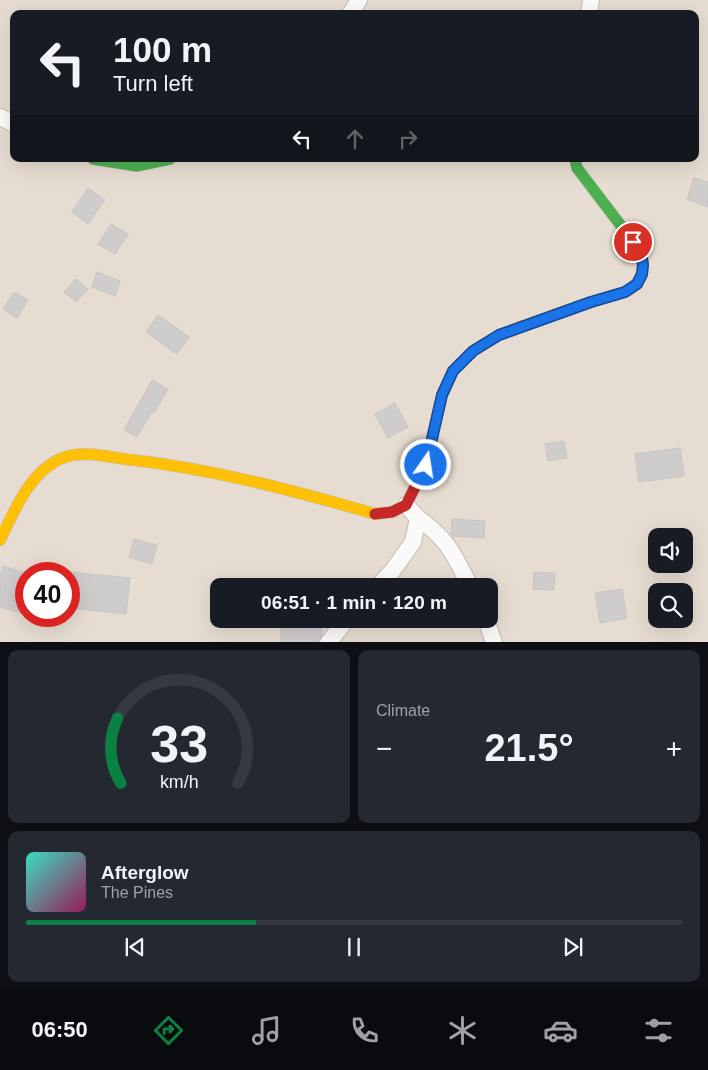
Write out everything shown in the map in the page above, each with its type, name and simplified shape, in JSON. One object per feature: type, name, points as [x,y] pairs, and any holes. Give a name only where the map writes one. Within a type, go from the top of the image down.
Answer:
[{"type":"street","points":[[112,162],[137,166],[156,162]]},
{"type":"street","points":[[0,540],[26,492],[46,468],[61,459],[83,455],[136,459],[232,475],[375,514],[392,512],[406,505],[426,465],[442,395],[453,371],[473,351],[499,335],[591,302],[625,292],[637,284],[642,274],[641,252],[577,168],[576,162]]},
{"type":"street","points":[[406,505],[418,518],[433,528],[449,546],[466,578]]},
{"type":"street","points":[[386,578],[413,542],[418,518]]},
{"type":"street","points":[[328,642],[340,628]]},
{"type":"street","points":[[489,628],[494,642]]},
{"type":"building","points":[[694,178],[708,182],[708,207],[687,199]]},
{"type":"building","points":[[88,188],[105,200],[88,224],[72,212]]},
{"type":"building","points":[[111,224],[128,234],[115,254],[98,244]]},
{"type":"building","points":[[97,272],[120,281],[115,296],[92,287]]},
{"type":"building","points":[[76,279],[88,289],[76,302],[64,292]]},
{"type":"building","points":[[14,292],[28,300],[17,318],[3,309]]},
{"type":"building","points":[[158,315],[189,337],[177,354],[146,332]]},
{"type":"building","points":[[152,380],[168,389],[154,413],[152,411],[137,437],[124,430]]},
{"type":"building","points":[[395,403],[408,427],[388,438],[375,414]]},
{"type":"building","points":[[564,441],[567,458],[548,461],[545,444]]},
{"type":"building","points":[[680,448],[684,476],[639,482],[635,454]]},
{"type":"building","points":[[452,519],[485,521],[484,538],[452,536]]},
{"type":"building","points":[[134,539],[157,545],[152,564],[129,557]]},
{"type":"building","points":[[3,566],[15,570],[15,611],[0,607],[0,576]]},
{"type":"building","points":[[534,572],[555,573],[554,590],[533,589]]},
{"type":"building","points":[[80,573],[130,578],[126,614],[80,609]]},
{"type":"building","points":[[622,589],[627,618],[600,623],[595,593]]},
{"type":"building","points":[[280,628],[322,628],[322,635],[318,642],[281,642]]},
{"type":"traffic: fast","points":[[112,162],[137,166],[156,162]]},
{"type":"traffic: fast","points":[[523,326],[625,292],[637,284],[642,275],[641,252],[577,168],[576,162]]},
{"type":"traffic: slow","points":[[0,540],[31,483],[49,465],[67,456],[83,454],[156,463],[219,474],[282,488],[375,514]]},
{"type":"traffic: jam","points":[[375,514],[392,512],[406,505],[426,465],[442,395],[453,371],[473,351],[499,335],[523,326]]},
{"type":"route","points":[[426,465],[442,395],[453,371],[473,351],[499,335],[591,302],[625,292],[637,284],[642,274],[643,265],[641,252],[633,242]]}]
